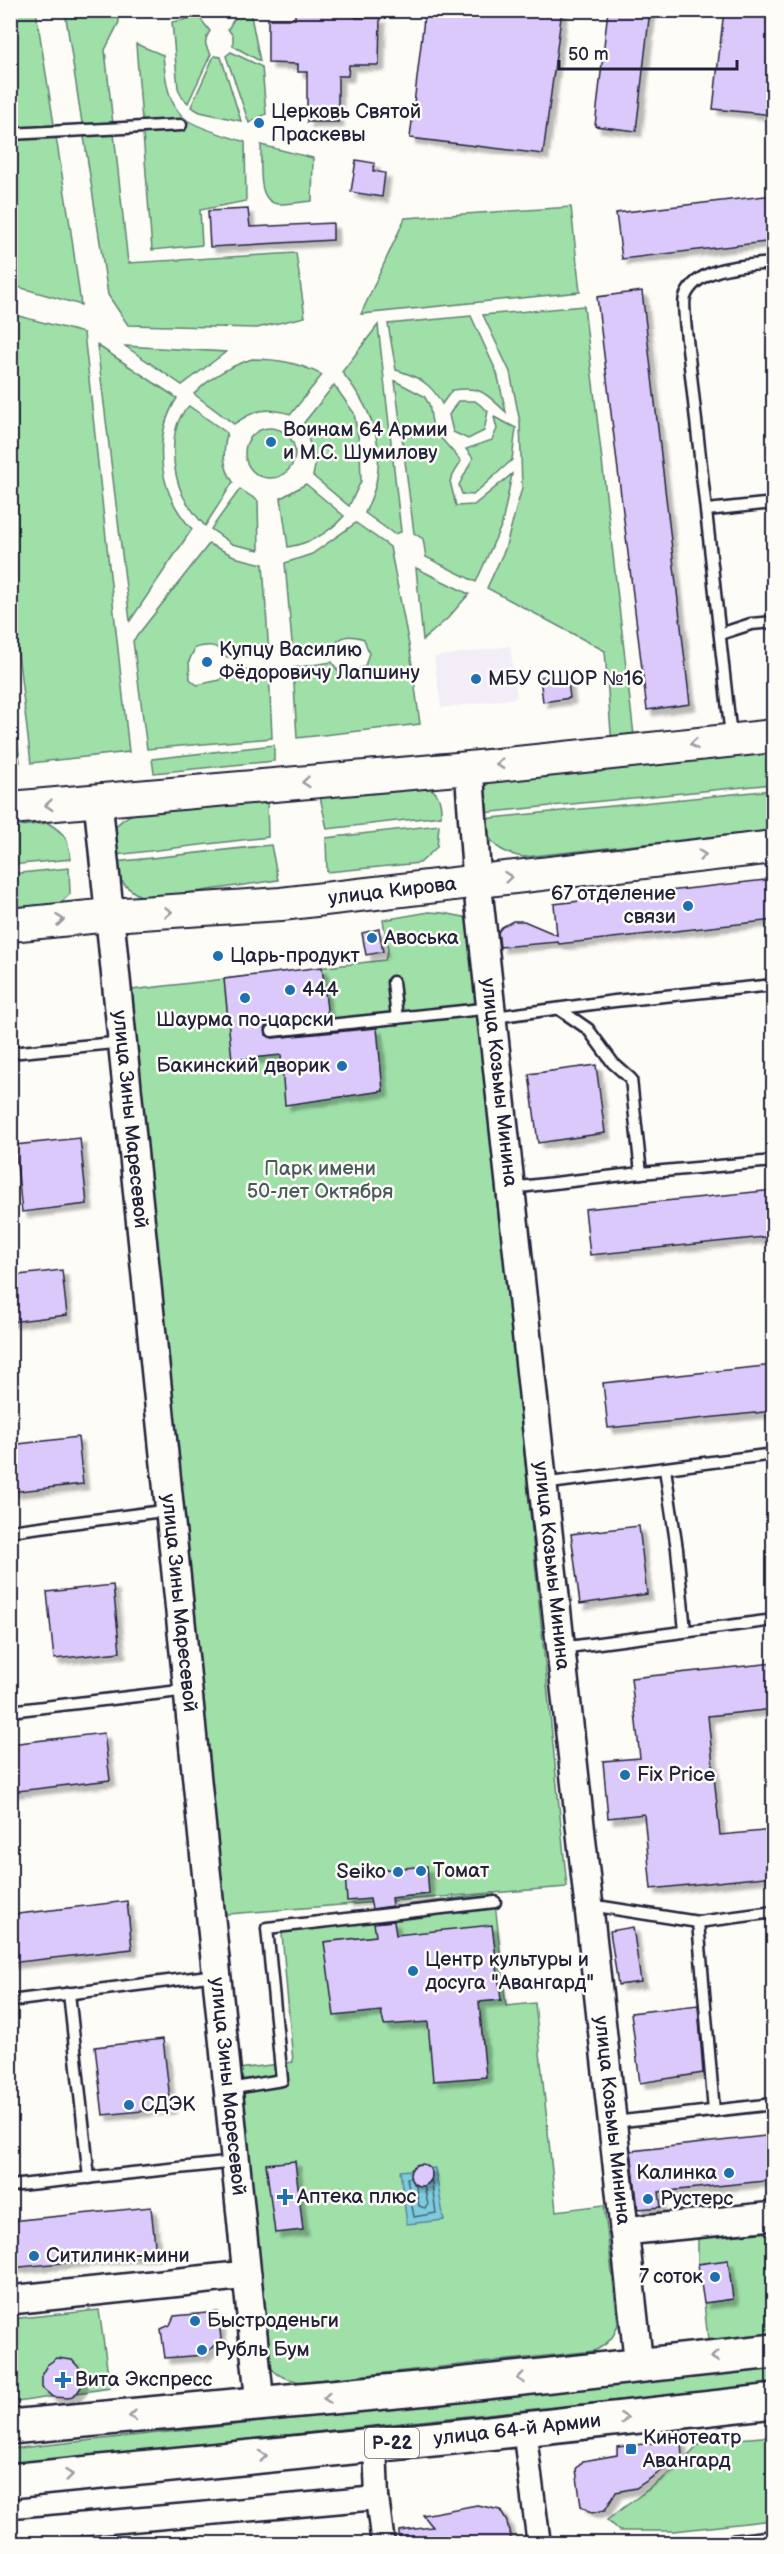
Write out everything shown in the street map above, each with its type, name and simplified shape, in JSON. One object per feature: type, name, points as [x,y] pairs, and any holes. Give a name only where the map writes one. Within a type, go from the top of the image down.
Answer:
[{"type":"highway","points":[[10,2427],[260,2404],[774,2351]]},
{"type":"highway","name":"улица 64-й Армии","points":[[10,2481],[375,2445],[774,2401]]},
{"type":"main road","points":[[10,808],[469,768],[774,736]]},
{"type":"main road","name":"улица Кирова","points":[[10,925],[110,915],[281,904],[774,847]]},
{"type":"street","name":"улица Козьмы Минина","points":[[469,768],[477,881],[610,2122],[639,2366]]},
{"type":"street","name":"улица Зины Маресевой","points":[[98,801],[260,2404]]},
{"type":"street","points":[[624,2230],[774,2216]]},
{"type":"street","points":[[10,2300],[247,2275]]},
{"type":"street","points":[[524,2429],[538,2544]]},
{"type":"street","points":[[375,2445],[377,2498],[383,2544]]},
{"type":"street","points":[[10,2531],[377,2498]]},
{"type":"lane","points":[[10,134],[181,125]]},
{"type":"lane","points":[[732,740],[685,321],[685,298],[698,280],[724,269],[774,263]]},
{"type":"lane","points":[[707,510],[774,503]]},
{"type":"lane","points":[[720,634],[751,624],[774,622]]},
{"type":"lane","points":[[393,982],[398,1018]]},
{"type":"lane","points":[[272,1031],[398,1018],[559,1009],[774,985]]},
{"type":"lane","points":[[559,1009],[588,1029],[613,1063],[631,1079],[640,1173]]},
{"type":"lane","points":[[10,1053],[124,1042]]},
{"type":"lane","points":[[511,1188],[774,1161]]},
{"type":"lane","points":[[542,1484],[774,1454]]},
{"type":"lane","points":[[665,1469],[677,1549],[684,1631]]},
{"type":"lane","points":[[10,1531],[170,1510]]},
{"type":"lane","points":[[560,1648],[774,1620]]},
{"type":"lane","points":[[10,1712],[188,1690]]},
{"type":"lane","points":[[228,2089],[282,2080],[267,1928],[495,1902]]},
{"type":"lane","points":[[588,1905],[698,1922],[774,1912]]},
{"type":"lane","points":[[698,1922],[714,2111]]},
{"type":"lane","points":[[10,2001],[217,1975]]},
{"type":"lane","points":[[69,1993],[89,2178]]},
{"type":"lane","points":[[610,2122],[774,2104]]},
{"type":"lane","points":[[10,2186],[235,2162]]},
{"type":"lane","points":[[706,2544],[774,2536]]},
{"type":"shaded area","name":"МБУ СШОР №16","points":[[510,646],[517,698],[441,708],[434,657]]},
{"type":"green space","points":[[10,11],[36,11],[81,305],[11,285]]},
{"type":"green space","points":[[65,11],[118,11],[119,22],[105,50],[128,263],[296,253],[305,317],[257,328],[128,325],[108,295]]},
{"type":"green space","points":[[239,11],[250,11],[260,61],[233,46],[233,36],[228,29]]},
{"type":"green space","points":[[199,17],[210,31],[206,43],[211,54],[188,103],[178,88],[172,22]]},
{"type":"green space","points":[[136,44],[163,55],[168,90],[180,114],[199,126],[245,142],[246,201],[200,210],[202,245],[152,250]]},
{"type":"green space","points":[[231,52],[262,67],[266,114],[249,123],[226,56]]},
{"type":"green space","points":[[214,56],[221,57],[241,121],[200,112],[191,107]]},
{"type":"green space","points":[[261,145],[313,158],[312,201],[279,204],[271,202],[266,197],[261,180]]},
{"type":"green space","points":[[571,207],[580,292],[361,314],[405,218]]},
{"type":"green space","points":[[584,306],[635,744],[612,746],[605,651],[487,588],[505,549],[522,488],[520,422],[510,372],[483,315]]},
{"type":"green space","points":[[11,314],[84,333],[129,752],[31,763],[10,585]]},
{"type":"green space","points":[[471,316],[497,373],[506,412],[482,392],[470,389],[452,390],[442,404],[429,386],[411,375],[396,370],[388,324]]},
{"type":"green space","points":[[378,325],[401,532],[394,534],[365,513],[376,483],[378,452],[376,437],[367,410],[342,372]]},
{"type":"green space","points":[[97,345],[177,398],[164,431],[162,466],[172,500],[192,529],[130,621]]},
{"type":"green space","points":[[125,346],[226,352],[182,385]]},
{"type":"green space","points":[[252,359],[288,362],[322,375],[291,414],[274,410],[255,412],[234,424],[194,394],[220,373]]},
{"type":"green space","points":[[395,381],[424,396],[429,404],[433,429],[461,461],[450,481],[456,506],[474,505],[512,474],[502,524],[476,582],[426,557],[423,539],[414,533]]},
{"type":"green space","points":[[334,385],[354,413],[360,448],[361,481],[349,506],[313,476],[316,461],[303,424]]},
{"type":"green space","points":[[458,401],[475,401],[488,411],[484,431],[468,439],[453,432],[449,415]]},
{"type":"green space","points":[[189,406],[227,433],[224,459],[233,482],[205,526],[183,496],[174,462],[177,425]]},
{"type":"green space","points":[[494,417],[516,428],[512,460],[473,495],[462,494],[459,485],[473,458],[466,449],[492,440],[497,429]]},
{"type":"green space","points":[[270,428],[288,435],[295,453],[288,471],[270,478],[252,471],[245,453],[252,435]]},
{"type":"green space","points":[[306,484],[344,516],[319,536],[288,547],[281,498]]},
{"type":"green space","points":[[240,489],[258,501],[259,550],[232,544],[211,529]]},
{"type":"green space","points":[[356,523],[390,547],[410,650],[420,724],[297,738],[293,668],[332,662],[339,672],[351,674],[365,666],[369,653],[364,639],[349,636],[337,641],[331,650],[293,654],[285,563],[312,554]]},
{"type":"green space","points":[[209,544],[238,558],[263,564],[269,655],[227,657],[213,646],[195,648],[189,661],[190,679],[197,685],[220,680],[228,671],[269,669],[272,738],[147,749],[133,641]]},
{"type":"green space","points":[[416,568],[469,594],[448,618],[423,640]]},
{"type":"green space","points":[[10,679],[20,762],[11,763],[10,763]]},
{"type":"green space","points":[[274,745],[274,761],[154,773],[152,759]]},
{"type":"green space","points":[[773,747],[773,784],[482,813],[484,788],[493,779]]},
{"type":"green space","points":[[422,782],[437,796],[441,804],[441,816],[327,829],[319,792]]},
{"type":"green space","points":[[773,790],[773,830],[524,857],[508,853],[496,846],[488,835],[482,819]]},
{"type":"green space","points":[[267,801],[268,837],[116,855],[113,840],[115,829],[122,820],[136,813]]},
{"type":"green space","points":[[48,823],[59,830],[65,838],[71,859],[11,865],[11,827]]},
{"type":"green space","points":[[439,825],[437,847],[420,863],[327,872],[326,838]]},
{"type":"green space","points":[[271,845],[278,880],[146,899],[124,885],[118,875],[115,862]]},
{"type":"green space","points":[[69,868],[70,894],[53,910],[11,914],[11,874]]},
{"type":"green space","name":"Парк имени 50-лет Октября","points":[[429,912],[464,917],[472,923],[567,1887],[216,1915],[123,991],[385,960],[388,950],[383,920]]},
{"type":"green space","points":[[494,1893],[506,2006],[535,2003],[556,2211],[604,2205],[618,2324],[616,2329],[610,2340],[594,2351],[300,2382],[282,2377],[271,2368],[264,2357],[231,2070],[293,2062],[281,1922]]},
{"type":"green space","points":[[773,2230],[773,2334],[708,2340],[704,2303],[732,2299],[728,2260],[698,2264],[698,2237]]},
{"type":"green space","points":[[99,2310],[110,2388],[11,2403],[10,2319]]},
{"type":"green space","points":[[773,2367],[773,2384],[11,2464],[10,2449]]},
{"type":"green space","points":[[773,2436],[773,2520],[674,2531],[619,2531],[607,2520],[673,2471],[702,2442]]},
{"type":"water","points":[[435,2168],[444,2220],[407,2224],[400,2171]]},
{"type":"building","points":[[303,10],[356,10],[356,18],[380,18],[379,65],[349,65],[348,76],[338,76],[338,122],[307,122],[307,72],[298,72],[298,64],[268,63],[268,19],[295,19],[295,13],[303,13]]},
{"type":"building","points":[[425,10],[562,10],[543,154],[410,138]]},
{"type":"building","points":[[608,10],[650,10],[636,131],[595,126]]},
{"type":"building","points":[[724,10],[774,10],[774,115],[713,109]]},
{"type":"building","points":[[356,160],[374,163],[373,171],[385,173],[382,197],[351,192]]},
{"type":"building","points":[[774,195],[774,241],[622,259],[616,213]]},
{"type":"building","points":[[248,209],[250,227],[333,223],[333,240],[210,247],[208,211]]},
{"type":"building","points":[[642,291],[690,704],[647,710],[597,297]]},
{"type":"building","points":[[567,673],[570,698],[543,702],[540,677]]},
{"type":"building","points":[[774,879],[774,920],[559,944],[558,942],[500,947],[498,932],[513,921],[524,921],[557,935],[554,904]]},
{"type":"building","points":[[379,929],[383,952],[366,955],[362,933]]},
{"type":"building","points":[[322,967],[328,1018],[271,1024],[265,1027],[266,1035],[273,1038],[377,1028],[383,1091],[285,1105],[281,1055],[232,1060],[224,979]]},
{"type":"building","points":[[596,1065],[605,1133],[538,1143],[529,1074]]},
{"type":"building","points":[[80,1138],[87,1204],[22,1212],[15,1145]]},
{"type":"building","points":[[774,1190],[774,1236],[590,1255],[585,1209]]},
{"type":"building","points":[[62,1270],[67,1315],[10,1322],[10,1276]]},
{"type":"building","points":[[774,1365],[774,1411],[608,1428],[603,1383]]},
{"type":"building","points":[[78,1437],[83,1484],[10,1492],[10,1445]]},
{"type":"building","points":[[639,1526],[647,1594],[580,1604],[571,1534]]},
{"type":"building","points":[[113,1585],[120,1652],[54,1659],[47,1592]]},
{"type":"building","points":[[774,1663],[774,1709],[708,1716],[720,1835],[774,1830],[774,1876],[651,1889],[644,1814],[608,1818],[603,1761],[640,1758],[631,1678]]},
{"type":"building","points":[[104,1733],[110,1780],[10,1792],[10,1744]]},
{"type":"building","points":[[427,1866],[429,1894],[391,1898],[392,1906],[372,1909],[370,1899],[347,1901],[345,1873]]},
{"type":"building","points":[[127,1901],[132,1949],[10,1963],[10,1915]]},
{"type":"building","name":"Центр культуры и досуга \"Авангард\"","points":[[394,1921],[396,1935],[492,1925],[501,2000],[479,2002],[486,2077],[433,2081],[428,2022],[384,2025],[381,2011],[334,2016],[324,1942],[376,1936],[374,1923]]},
{"type":"building","points":[[633,1927],[641,1982],[618,1985],[610,1931]]},
{"type":"building","points":[[698,2005],[703,2073],[640,2083],[631,2013]]},
{"type":"building","points":[[163,2039],[171,2108],[103,2115],[95,2047]]},
{"type":"building","points":[[774,2135],[774,2180],[659,2192],[661,2207],[638,2209],[631,2151]]},
{"type":"building","name":"Аптека плюс","points":[[295,2161],[303,2230],[275,2233],[266,2164]]},
{"type":"building","points":[[421,2164],[429,2167],[432,2175],[429,2183],[421,2186],[413,2183],[410,2175],[413,2167]]},
{"type":"building","points":[[151,2207],[156,2254],[10,2268],[10,2221]]},
{"type":"building","name":"7 соток","points":[[728,2260],[733,2299],[704,2303],[698,2264]]},
{"type":"building","points":[[218,2312],[221,2339],[204,2355],[165,2358],[161,2329],[170,2325],[174,2316]]},
{"type":"building","name":"Вита Экспресс","points":[[57,2358],[72,2360],[82,2371],[83,2384],[77,2393],[69,2398],[53,2397],[42,2388],[42,2374],[47,2365]]},
{"type":"building","points":[[681,2440],[682,2457],[636,2488],[616,2492],[605,2510],[592,2513],[581,2506],[576,2469],[583,2461],[617,2455],[617,2447]]},
{"type":"building","points":[[477,2505],[500,2510],[507,2522],[512,2544],[491,2544],[491,2540],[461,2544],[399,2544],[399,2531],[433,2527],[423,2515]]},
{"type":"place","name":"Церковь Святой Праскевы","points":[[259,123]]},
{"type":"place","name":"Воинам 64 Армии и М.С. Шумилову","points":[[271,442]]},
{"type":"place","name":"Купцу Василию Фёдоровичу Лапшину","points":[[207,662]]},
{"type":"place","name":"МБУ СШОР №16","points":[[476,679]]},
{"type":"place","name":"67 отделение связи","points":[[688,906]]},
{"type":"place","name":"Авоська","points":[[372,938]]},
{"type":"place","name":"Царь-продукт","points":[[218,956]]},
{"type":"place","name":"444","points":[[290,990]]},
{"type":"place","name":"Шаурма по-царски","points":[[245,998]]},
{"type":"place","name":"Бакинский дворик","points":[[342,1066]]},
{"type":"place","name":"Fix Price","points":[[625,1775]]},
{"type":"place","name":"Томат","points":[[421,1871]]},
{"type":"place","name":"Seiko","points":[[398,1872]]},
{"type":"place","name":"Центр культуры и досуга \"Авангард\"","points":[[413,1971]]},
{"type":"place","name":"СДЭК","points":[[129,2105]]},
{"type":"place","name":"Калинка","points":[[729,2173]]},
{"type":"place","name":"Аптека плюс","points":[[285,2197]]},
{"type":"place","name":"Рустерс","points":[[648,2199]]},
{"type":"place","name":"Ситилинк-мини","points":[[34,2256]]},
{"type":"place","name":"7 соток","points":[[715,2277]]},
{"type":"place","name":"Быстроденьги","points":[[195,2321]]},
{"type":"place","name":"Рубль Бум","points":[[202,2350]]},
{"type":"place","name":"Вита Экспресс","points":[[63,2380]]},
{"type":"place","name":"Кинотеатр Авангард","points":[[631,2449]]}]
